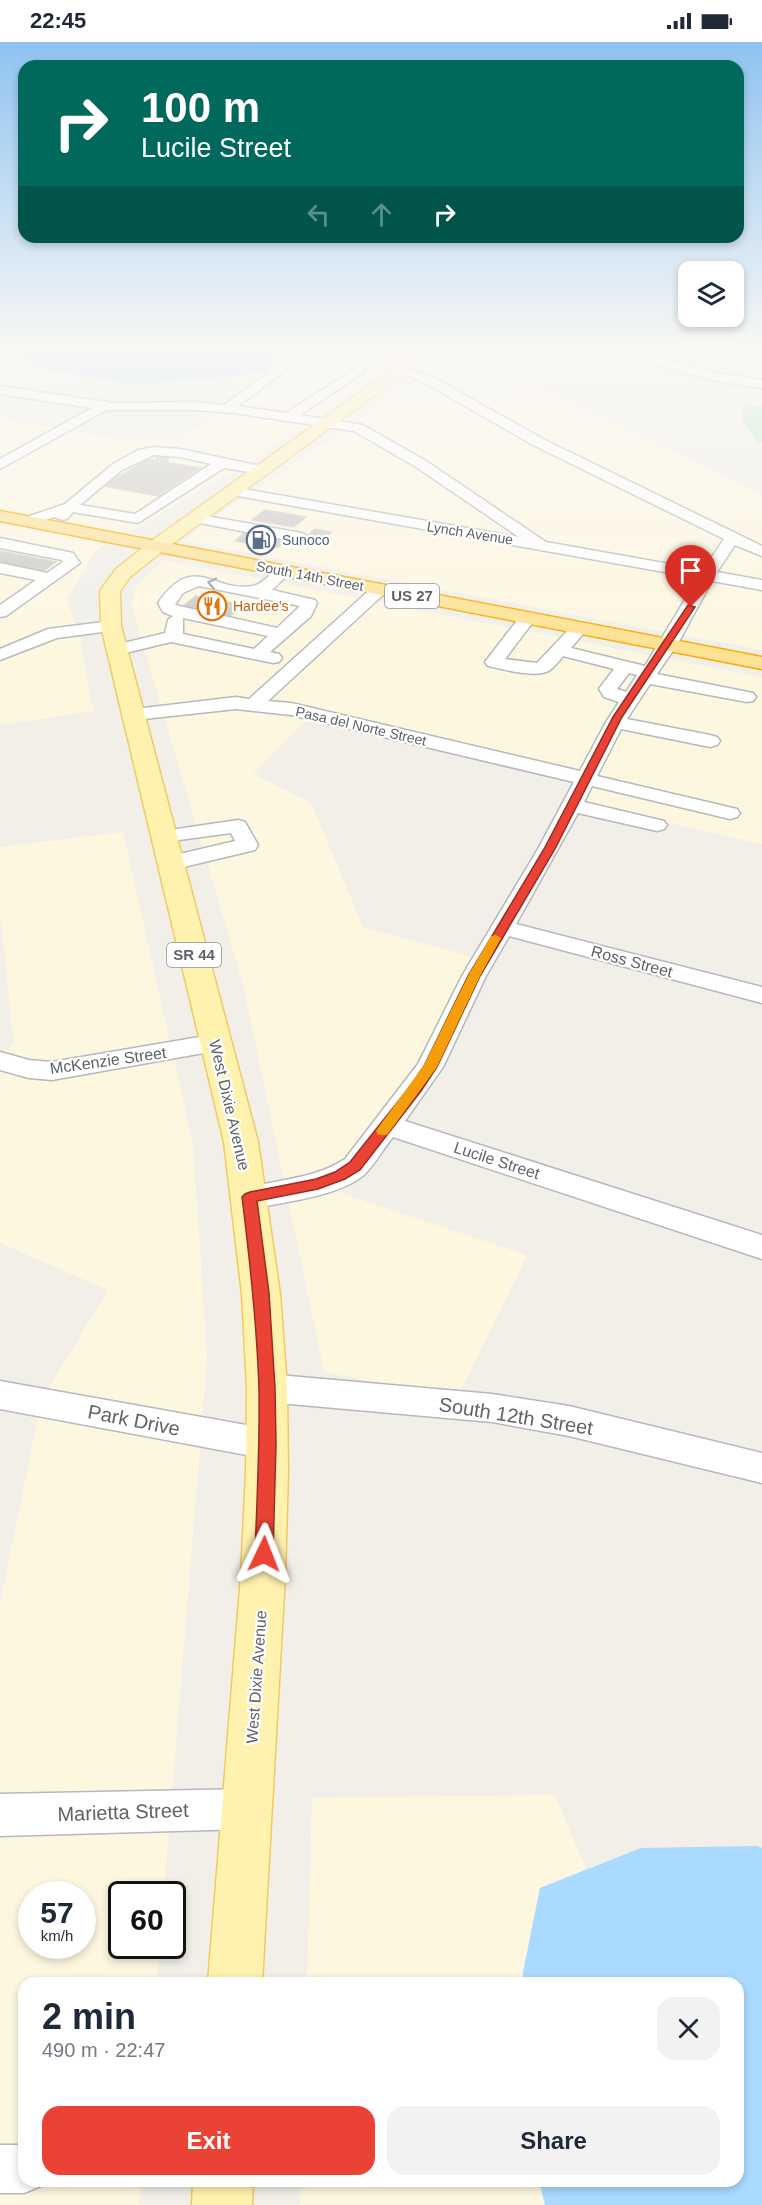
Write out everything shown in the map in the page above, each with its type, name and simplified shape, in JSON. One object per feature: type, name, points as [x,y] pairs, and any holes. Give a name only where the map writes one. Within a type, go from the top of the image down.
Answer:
[{"type":"highway","name":"South 14th Street","points":[[15,519],[157,546],[283,562],[380,589],[762,663]]},
{"type":"main road","name":"SR 44","points":[[157,546],[286,452]]},
{"type":"main road","name":"West Dixie Avenue","points":[[157,546],[123,573],[110,591],[111,626],[241,1142],[261,1293],[267,1388],[268,1444],[263,1575],[236,1977]]},
{"type":"main road","points":[[222,2205],[223,2187]]},
{"type":"street","points":[[0,465],[23,452]]},
{"type":"street","points":[[54,526],[69,507],[95,482],[140,454],[149,452]]},
{"type":"street","points":[[167,452],[261,470]]},
{"type":"street","points":[[400,452],[540,545]]},
{"type":"street","points":[[559,452],[762,551]]},
{"type":"street","points":[[140,454],[156,457]]},
{"type":"street","points":[[172,459],[202,459]]},
{"type":"street","points":[[0,612],[72,563],[68,556],[4,544],[15,519],[69,507],[138,519],[222,463]]},
{"type":"street","name":"Lynch Avenue","points":[[232,491],[762,585]]},
{"type":"street","points":[[87,492],[107,496]]},
{"type":"street","points":[[138,501],[159,504]]},
{"type":"street","points":[[326,521],[339,510]]},
{"type":"street","points":[[195,518],[306,533],[267,586],[255,591]]},
{"type":"street","points":[[227,538],[241,526]]},
{"type":"street","points":[[250,1197],[318,1184],[340,1176],[355,1166],[388,1125],[430,1067],[474,976],[549,849],[630,699],[639,672],[668,645],[707,575],[732,538],[752,532]]},
{"type":"street","points":[[0,568],[50,578]]},
{"type":"street","points":[[257,655],[281,634],[305,612],[309,603],[201,581],[183,585],[166,603],[169,608],[177,611],[281,634]]},
{"type":"street","points":[[254,704],[380,589]]},
{"type":"street","points":[[171,637],[175,633],[177,611]]},
{"type":"street","points":[[528,618],[494,662],[525,668],[542,668],[580,628]]},
{"type":"street","points":[[0,655],[54,633],[111,626]]},
{"type":"street","points":[[4,636],[28,642]]},
{"type":"street","points":[[117,650],[171,637],[298,663]]},
{"type":"street","points":[[561,650],[609,660],[639,672],[747,697]]},
{"type":"street","name":"Pasa del Norte Street","points":[[134,714],[207,705],[254,704],[291,709],[586,778],[615,788],[730,813]]},
{"type":"street","points":[[615,723],[710,741]]},
{"type":"street","points":[[572,805],[657,825]]},
{"type":"street","points":[[164,836],[238,826],[247,845],[171,863]]},
{"type":"street","name":"Ross Street","points":[[502,927],[762,995]]},
{"type":"street","name":"McKenzie Street","points":[[0,1061],[29,1069],[52,1071],[217,1044]]},
{"type":"street","name":"Lucile Street","points":[[388,1125],[762,1247]]},
{"type":"street","name":"South 12th Street","points":[[267,1388],[492,1408],[569,1421],[762,1468]]},
{"type":"street","name":"Park Drive","points":[[0,1395],[268,1444]]},
{"type":"street","name":"Marietta Street","points":[[0,1815],[246,1809]]},
{"type":"street","points":[[0,2169],[18,2169]]},
{"type":"shaded area","points":[[0,452],[266,452],[122,536],[0,513]]},
{"type":"shaded area","points":[[310,452],[673,452],[762,495],[762,650],[184,541],[200,527]]},
{"type":"shaded area","points":[[0,519],[113,541],[95,551],[67,600],[81,640],[94,711],[0,725]]},
{"type":"shaded area","points":[[163,560],[762,677],[762,844],[577,802],[591,780],[308,719],[253,774],[311,803],[363,927],[476,958],[341,1193],[527,1255],[457,1399],[324,1372],[243,984],[131,604],[136,586]]},
{"type":"shaded area","points":[[123,832],[193,1144],[207,1358],[165,1881],[108,1881],[108,1959],[159,1959],[157,1977],[18,1977],[18,2187],[140,2187],[139,2205],[0,2205],[0,1605],[41,1401],[108,1290],[0,1243],[0,1054],[14,1044],[0,911],[0,847]]},
{"type":"shaded area","points":[[555,1795],[586,1869],[540,1888],[523,1977],[307,1977],[312,1798]]},
{"type":"shaded area","points":[[301,2187],[540,2187],[545,2205],[300,2205]]},
{"type":"water","points":[[757,1846],[762,1848],[762,2205],[545,2205],[540,2187],[744,2187],[744,1977],[523,1977],[540,1888],[641,1848]]},
{"type":"building","points":[[147,459],[200,468],[158,496],[104,486]]},
{"type":"building","points":[[265,510],[306,517],[294,527],[252,520]]},
{"type":"building","name":"Sunoco","points":[[315,529],[331,532],[326,537],[309,534]]},
{"type":"building","name":"Sunoco","points":[[245,532],[287,540],[277,548],[235,541]]},
{"type":"building","points":[[0,551],[56,562],[41,573],[0,564]]},
{"type":"building","name":"Hardee's","points":[[196,596],[243,605],[230,616],[182,607]]},
{"type":"tunnel","points":[[156,457],[172,459]]},
{"type":"slow traffic","points":[[383,1131],[430,1067],[474,976],[496,938]]},
{"type":"place","name":"Sunoco","points":[[261,540]]},
{"type":"place","name":"Hardee's","points":[[212,606]]},
{"type":"route","points":[[264,1554],[268,1444],[267,1388],[261,1293],[250,1197],[318,1184],[340,1176],[355,1166],[416,1088],[430,1067],[474,976],[549,849],[618,717],[668,645],[691,607]]}]
